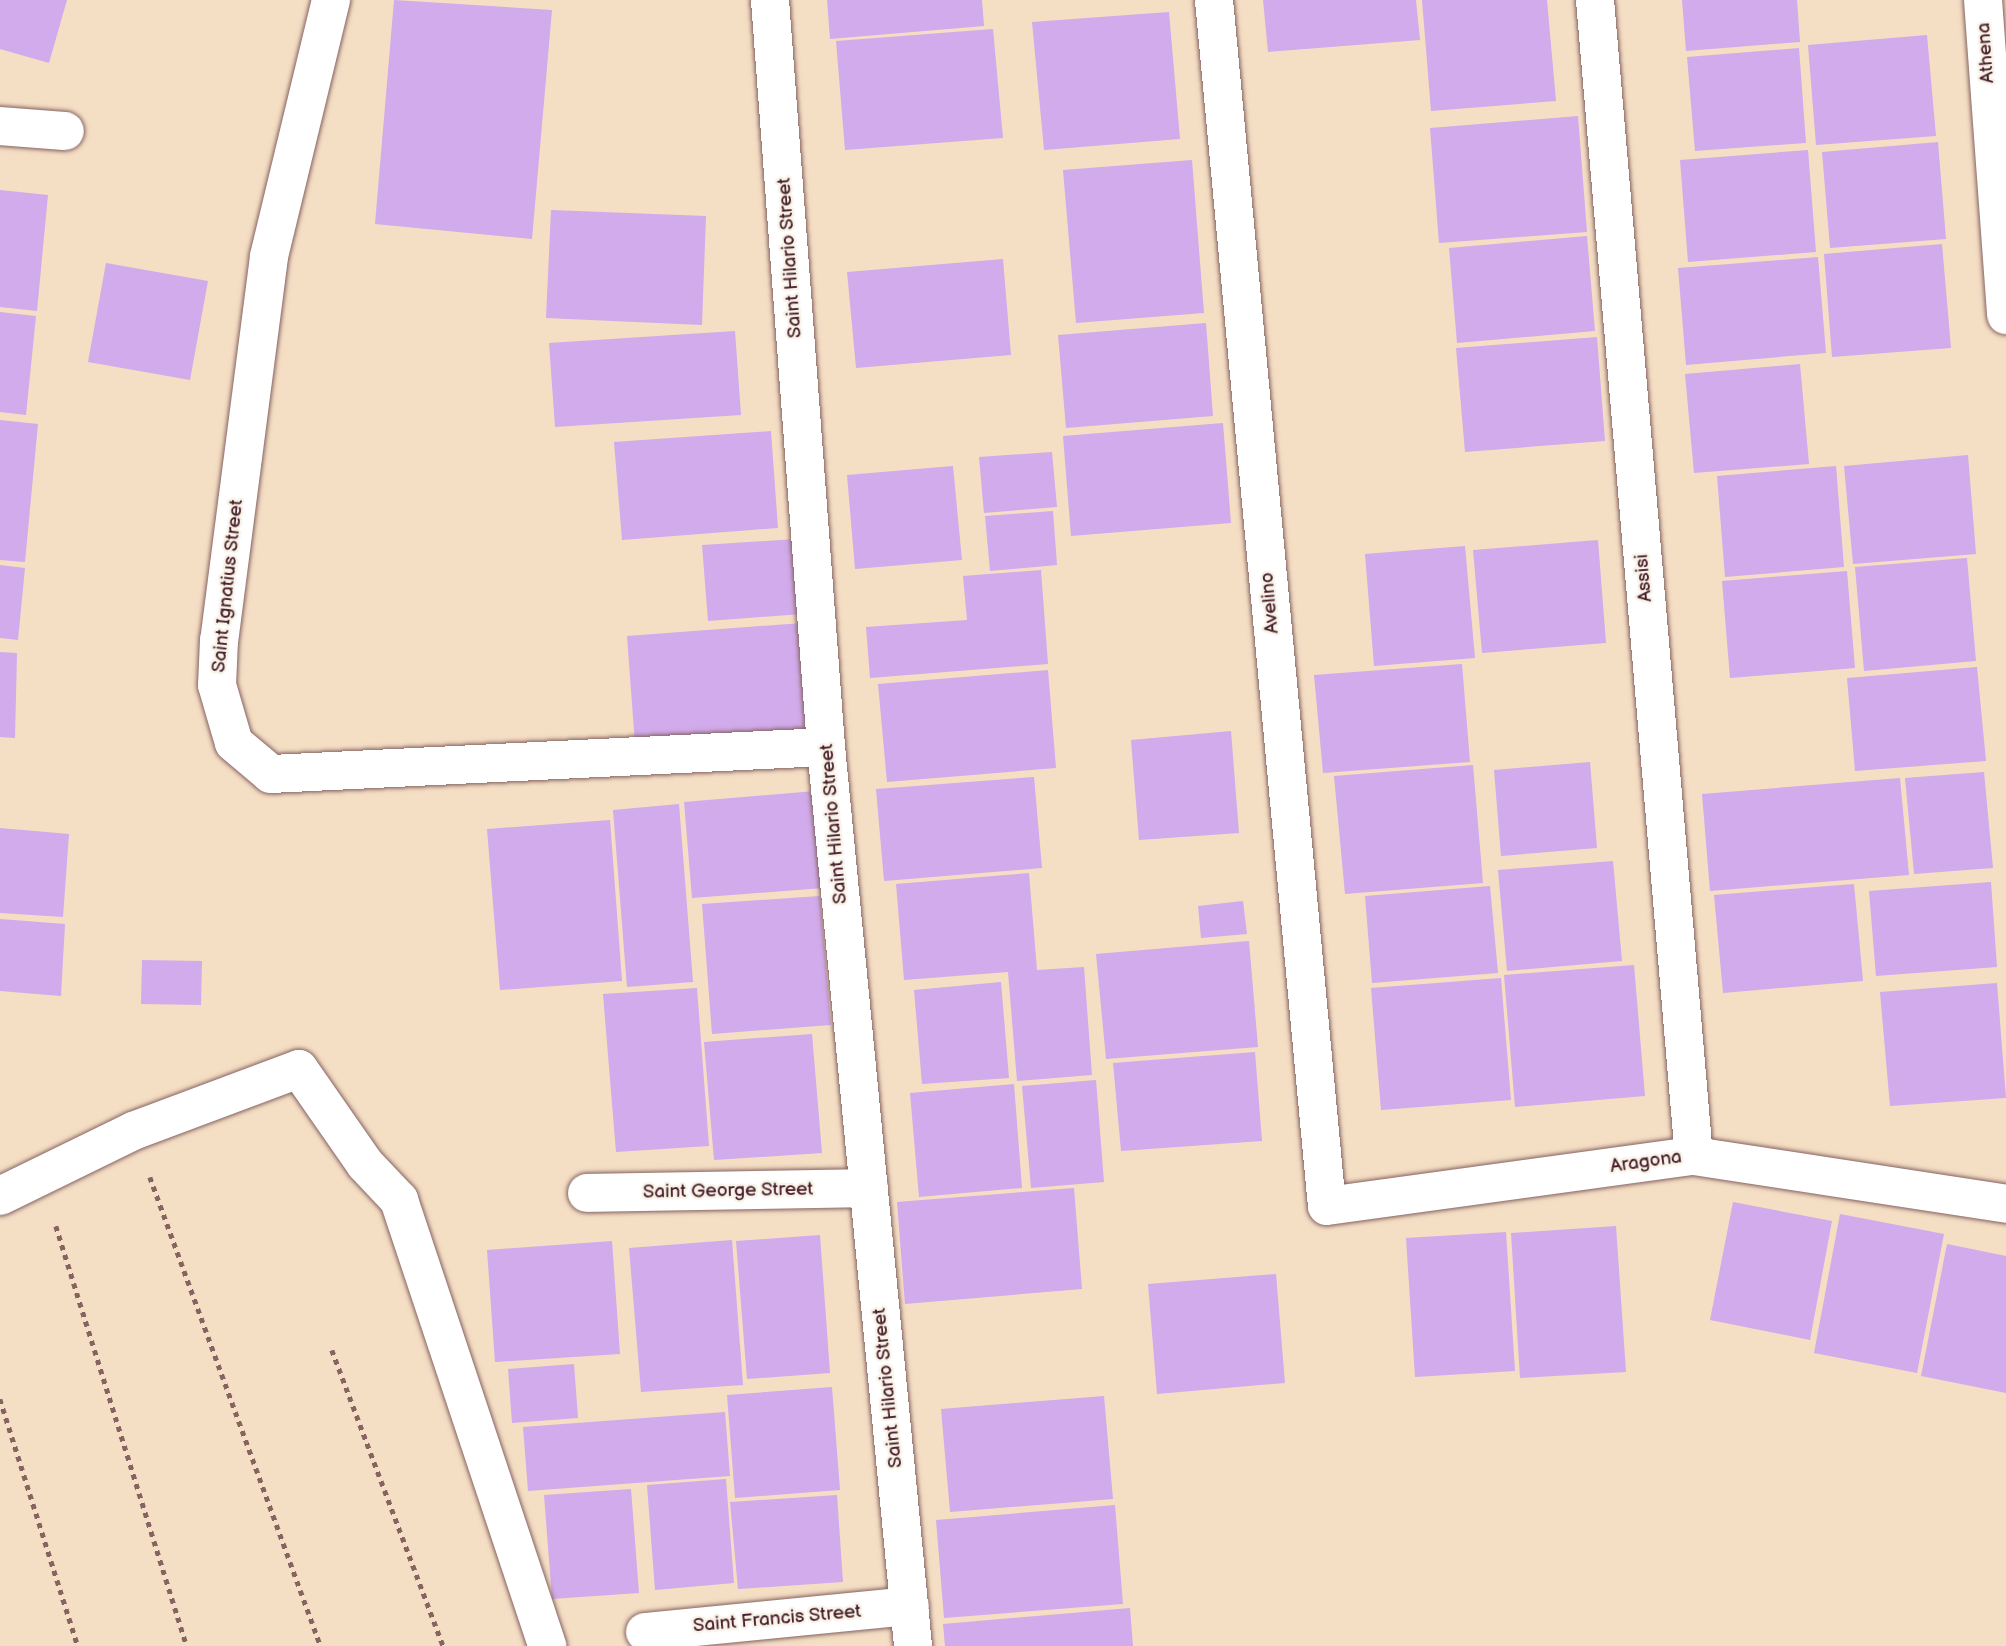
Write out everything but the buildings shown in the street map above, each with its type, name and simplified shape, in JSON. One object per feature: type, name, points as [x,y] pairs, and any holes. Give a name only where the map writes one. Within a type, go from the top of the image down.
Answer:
[{"type":"street","name":"Saint Ignatius Street","points":[[331,0],[267,271],[219,640],[217,685],[234,743],[271,774],[826,747]]},
{"type":"street","name":"Saint Hilario Street","points":[[770,0],[826,747],[913,1646]]},
{"type":"street","name":"Avelino","points":[[1213,0],[1327,1206]]},
{"type":"street","name":"Assisi","points":[[1595,0],[1694,1156]]},
{"type":"street","name":"Athena","points":[[1983,0],[1998,116],[2006,315]]},
{"type":"street","points":[[0,126],[65,131]]},
{"type":"street","points":[[0,1196],[133,1131],[299,1069],[365,1164],[399,1199],[547,1646]]},
{"type":"street","name":"Aragona","points":[[1327,1206],[1694,1156],[2006,1204]]},
{"type":"street","name":"Saint George Street","points":[[587,1194],[869,1188]]},
{"type":"street","name":"Saint Francis Street","points":[[645,1632],[910,1606]]},
{"type":"path","points":[[133,1131],[321,1646]]},
{"type":"path","points":[[40,1176],[187,1646]]},
{"type":"path","points":[[332,1350],[443,1646]]},
{"type":"path","points":[[0,1399],[78,1646]]}]
